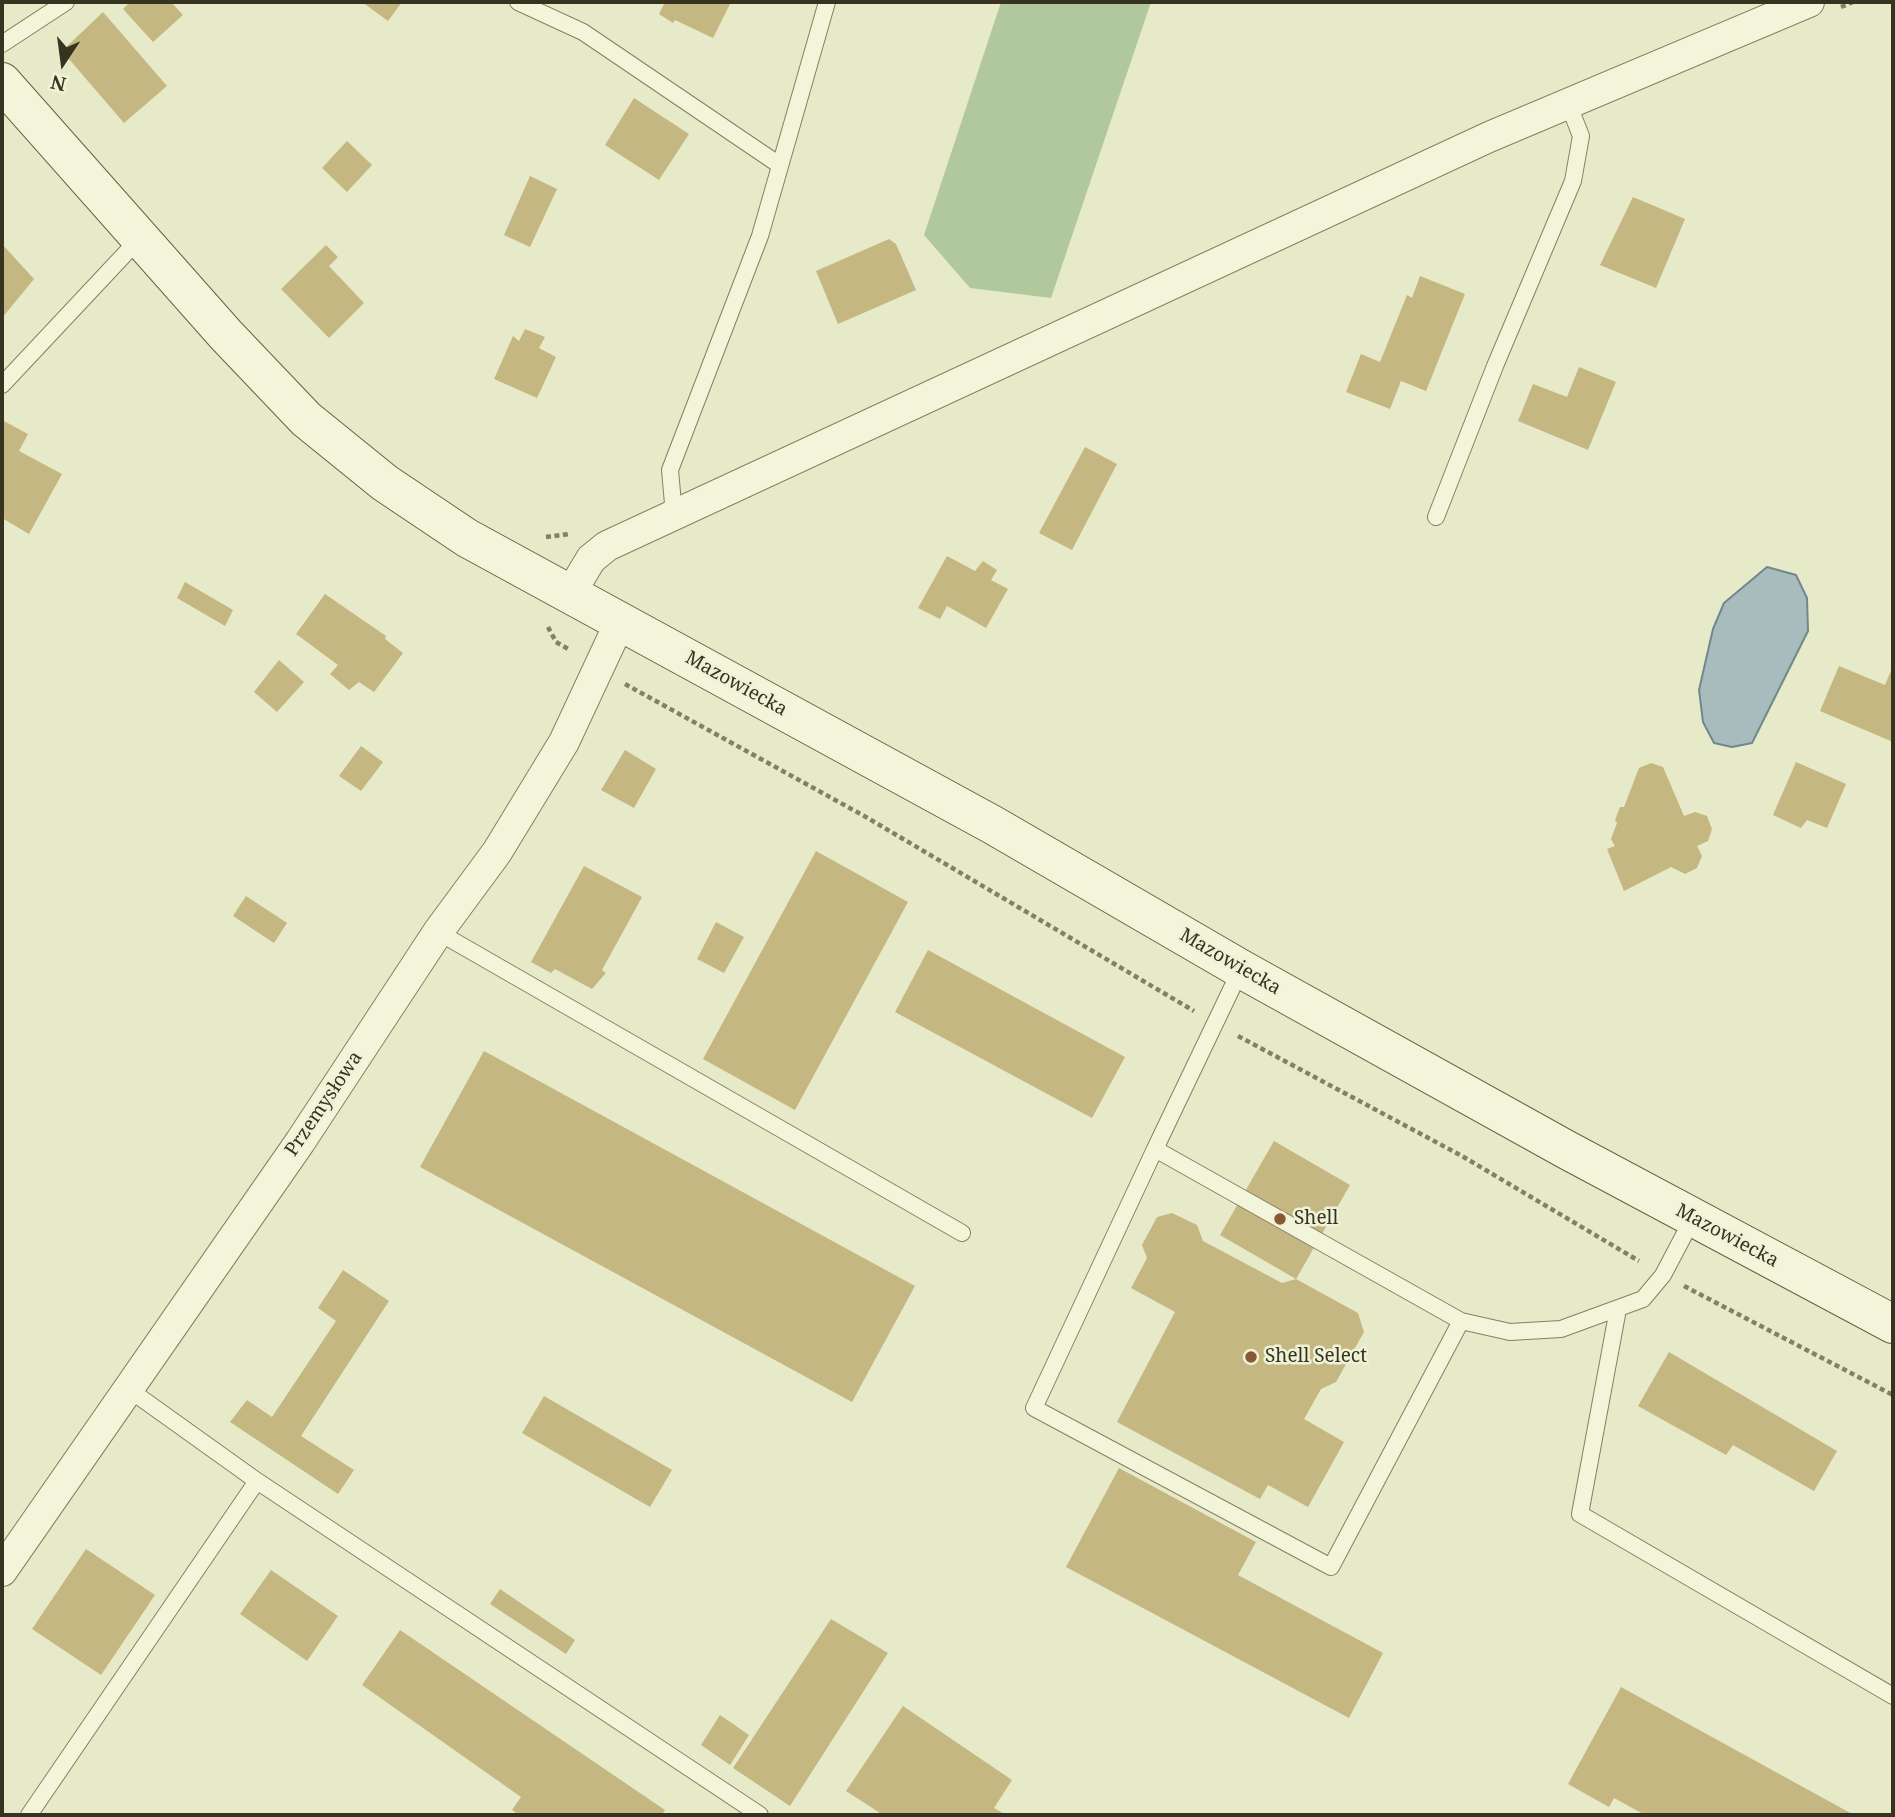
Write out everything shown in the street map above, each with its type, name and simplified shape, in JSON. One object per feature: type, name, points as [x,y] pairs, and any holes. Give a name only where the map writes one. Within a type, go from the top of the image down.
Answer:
[{"type":"main road","name":"Mazowiecka","points":[[2,82],[272,385],[345,453],[467,538],[993,825],[1241,969],[1693,1218],[1893,1324]]},
{"type":"street","points":[[570,594],[591,559],[607,546],[1568,103],[1809,2]]},
{"type":"street","name":"Przemysłowa","points":[[2,1572],[300,1142],[438,932],[498,852],[564,742],[620,622]]},
{"type":"lane","points":[[2,44],[66,2]]},
{"type":"lane","points":[[518,2],[583,32],[778,164]]},
{"type":"lane","points":[[674,516],[670,470],[760,236],[778,164],[827,2]]},
{"type":"lane","points":[[1437,517],[1495,366],[1573,181],[1581,136],[1568,103]]},
{"type":"lane","points":[[2,385],[140,238]]},
{"type":"lane","points":[[438,932],[962,1233]]},
{"type":"lane","points":[[1241,969],[1034,1408],[1331,1567],[1461,1321]]},
{"type":"lane","points":[[1155,1149],[1461,1321],[1510,1332],[1561,1329],[1643,1299],[1663,1275],[1693,1218]]},
{"type":"lane","points":[[1618,1309],[1580,1514],[1893,1696]]},
{"type":"lane","points":[[127,1388],[257,1481],[743,1810],[760,1815]]},
{"type":"lane","points":[[29,1815],[257,1481]]},
{"type":"path","points":[[537,538],[572,534]]},
{"type":"path","points":[[1663,1275],[1893,1395]]},
{"type":"green space","points":[[1001,2],[1151,2],[1051,298],[970,288],[924,235]]},
{"type":"shaded area","points":[[1767,567],[1796,575],[1807,598],[1808,631],[1752,743],[1732,747],[1714,743],[1703,722],[1699,690],[1713,629],[1724,603]]},
{"type":"building","points":[[130,2],[171,2],[183,15],[153,42],[123,9]]},
{"type":"building","points":[[362,2],[402,2],[388,21]]},
{"type":"building","points":[[665,2],[731,2],[713,38],[675,20],[673,23],[659,14]]},
{"type":"building","points":[[103,12],[167,86],[124,123],[62,51]]},
{"type":"building","points":[[634,98],[689,134],[659,180],[605,145]]},
{"type":"building","points":[[347,141],[372,165],[347,192],[322,168]]},
{"type":"building","points":[[530,176],[557,189],[530,247],[504,235]]},
{"type":"building","points":[[1633,197],[1685,219],[1656,288],[1600,265]]},
{"type":"building","points":[[889,239],[896,244],[916,290],[838,324],[816,271]]},
{"type":"building","points":[[2,244],[34,279],[2,318]]},
{"type":"building","points":[[326,245],[338,257],[329,266],[364,303],[329,338],[281,289]]},
{"type":"building","points":[[1420,276],[1465,294],[1426,391],[1401,381],[1390,409],[1346,392],[1361,354],[1380,362],[1407,295],[1412,298]]},
{"type":"building","points":[[525,329],[545,337],[539,348],[556,357],[537,398],[494,379],[513,336],[519,341]]},
{"type":"building","points":[[1579,367],[1616,382],[1588,450],[1518,421],[1533,384],[1567,397]]},
{"type":"building","points":[[2,420],[28,434],[19,451],[62,474],[29,534],[2,518]]},
{"type":"building","points":[[1085,447],[1117,464],[1072,550],[1039,533]]},
{"type":"building","points":[[947,556],[975,571],[983,561],[997,570],[991,580],[1008,589],[986,628],[947,606],[940,619],[918,608]]},
{"type":"building","points":[[185,582],[233,610],[225,626],[177,598]]},
{"type":"building","points":[[325,594],[386,636],[385,639],[403,653],[374,692],[359,682],[349,690],[330,674],[338,665],[296,634]]},
{"type":"building","points":[[279,660],[304,682],[277,712],[254,692]]},
{"type":"building","points":[[1839,666],[1885,685],[1893,666],[1893,742],[1820,711]]},
{"type":"building","points":[[361,746],[383,762],[361,791],[339,776]]},
{"type":"building","points":[[625,750],[656,769],[634,808],[601,790]]},
{"type":"building","points":[[1796,762],[1846,784],[1827,828],[1807,820],[1801,828],[1773,815]]},
{"type":"building","points":[[1651,763],[1663,767],[1684,816],[1695,812],[1707,816],[1712,829],[1708,841],[1697,846],[1702,856],[1697,868],[1685,874],[1671,867],[1624,891],[1607,849],[1615,846],[1611,839],[1617,823],[1615,820],[1620,807],[1624,807],[1639,768]]},
{"type":"building","points":[[816,851],[908,902],[795,1110],[703,1059]]},
{"type":"building","points":[[584,866],[642,897],[602,970],[606,973],[592,989],[555,969],[551,973],[531,962]]},
{"type":"building","points":[[246,896],[287,923],[274,943],[233,916]]},
{"type":"building","points":[[716,922],[744,937],[724,973],[697,959]]},
{"type":"building","points":[[928,950],[1125,1057],[1092,1118],[895,1012]]},
{"type":"building","points":[[484,1051],[915,1286],[852,1402],[420,1167]]},
{"type":"building","points":[[1274,1141],[1350,1185],[1296,1279],[1220,1235]]},
{"type":"building","name":"Shell Select","points":[[1172,1213],[1197,1225],[1203,1241],[1282,1283],[1296,1279],[1358,1313],[1364,1332],[1336,1382],[1321,1389],[1304,1419],[1344,1442],[1308,1507],[1268,1485],[1260,1499],[1117,1422],[1175,1312],[1131,1288],[1147,1258],[1142,1245],[1157,1217]]},
{"type":"building","points":[[343,1270],[389,1301],[301,1436],[354,1470],[338,1494],[230,1422],[247,1400],[272,1417],[336,1321],[318,1308]]},
{"type":"building","points":[[1669,1352],[1837,1451],[1814,1491],[1733,1445],[1726,1455],[1638,1406]]},
{"type":"building","points":[[544,1396],[672,1470],[650,1507],[522,1433]]},
{"type":"building","points":[[1119,1468],[1256,1542],[1238,1575],[1383,1653],[1349,1718],[1066,1567]]},
{"type":"building","points":[[86,1549],[155,1595],[101,1675],[32,1629]]},
{"type":"building","points":[[271,1570],[338,1616],[307,1661],[240,1614]]},
{"type":"building","points":[[500,1589],[575,1640],[566,1654],[490,1604]]},
{"type":"building","points":[[831,1619],[888,1653],[790,1806],[733,1768]]},
{"type":"building","points":[[400,1630],[665,1810],[662,1815],[519,1815],[512,1810],[521,1797],[362,1685]]},
{"type":"building","points":[[1621,1687],[1854,1815],[1645,1815],[1614,1798],[1609,1807],[1568,1784]]},
{"type":"building","points":[[903,1706],[1012,1780],[994,1808],[1006,1815],[883,1815],[846,1791]]},
{"type":"building","points":[[720,1715],[749,1735],[730,1765],[701,1745]]},
{"type":"place","name":"Shell","points":[[1280,1219]]},
{"type":"place","name":"Shell Select","points":[[1251,1357]]}]
